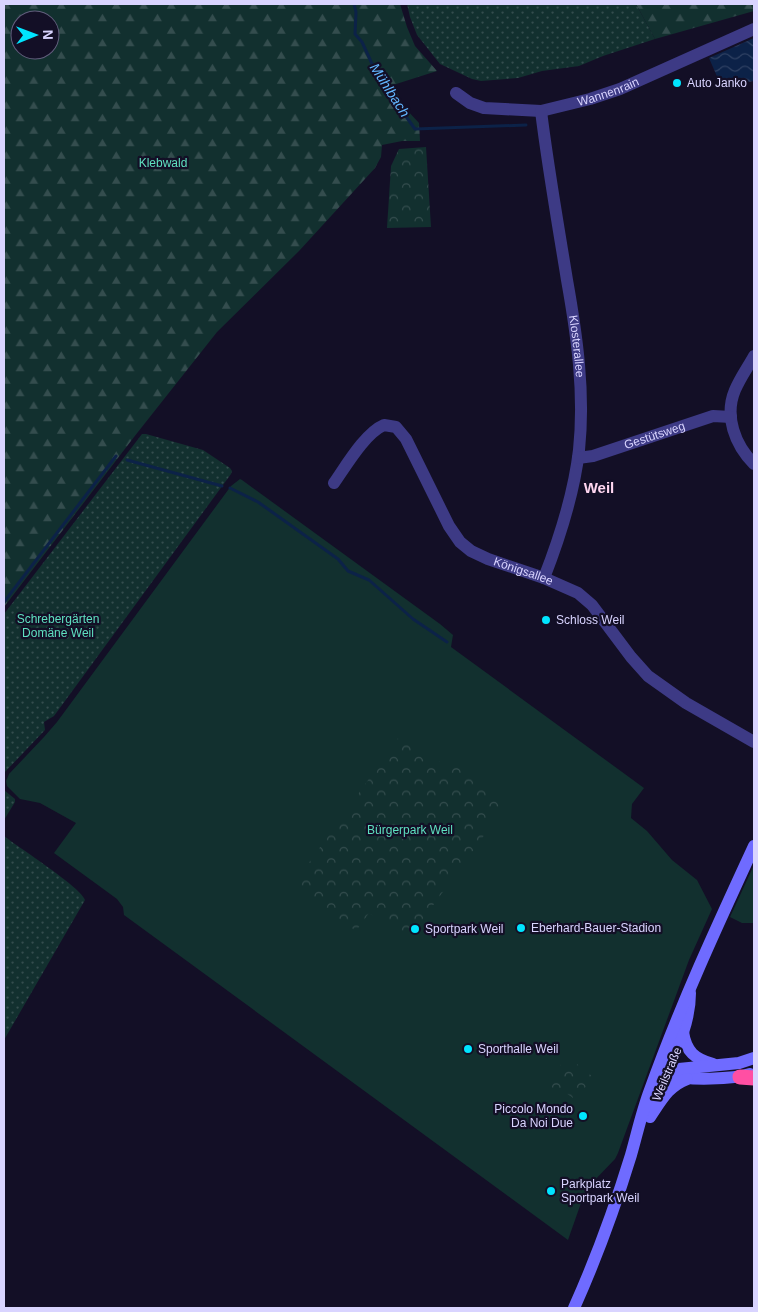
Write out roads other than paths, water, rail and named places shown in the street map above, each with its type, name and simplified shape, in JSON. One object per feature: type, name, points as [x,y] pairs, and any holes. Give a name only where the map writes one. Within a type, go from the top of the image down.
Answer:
[{"type":"street","name":"Wannenrain","points":[[456,93],[470,103],[484,108],[541,111],[612,92],[754,29]]},
{"type":"street","name":"Klosterallee","points":[[541,111],[577,343],[581,410],[578,458],[567,508],[544,578]]},
{"type":"street","points":[[754,356],[734,391],[731,417],[735,438],[746,456],[754,464]]},
{"type":"street","name":"Gestütsweg","points":[[578,458],[601,453],[712,416],[731,417]]},
{"type":"street","name":"Königsallee","points":[[334,483],[377,429],[384,425],[396,427],[406,439],[449,526],[460,542],[471,551],[488,559],[573,590],[587,600],[636,664],[658,684],[686,703],[754,742]]},
{"type":"street","name":"Weilstraße","points":[[574,1308],[630,1156],[650,1089],[666,1046],[709,942],[754,846]]},
{"type":"street","name":"Weilstraße","points":[[630,1156],[650,1117],[683,1032],[690,1011],[690,988]]},
{"type":"street","points":[[683,1032],[685,1043],[690,1052],[699,1059],[716,1064]]},
{"type":"street","points":[[666,1046],[668,1070],[673,1075],[687,1079],[749,1076]]},
{"type":"street","points":[[650,1089],[668,1070],[739,1063],[754,1058]]},
{"type":"street","points":[[650,1117],[669,1090],[687,1079]]},
{"type":"water","points":[[754,38],[754,81],[733,85],[732,79],[719,81],[709,58]]},
{"type":"waterway","name":"Mühlbach","points":[[354,4],[356,12],[355,34],[362,42],[379,79],[415,129],[526,125]]},
{"type":"waterway","points":[[4,602],[116,456]]},
{"type":"waterway","points":[[127,460],[222,486]]},
{"type":"waterway","points":[[230,488],[258,502],[338,559],[348,571],[369,580],[413,619],[447,642]]},
{"type":"place","name":"Auto Janko","points":[[677,83]]},
{"type":"place","name":"Schloss Weil","points":[[546,620]]},
{"type":"place","name":"Eberhard-Bauer-Stadion","points":[[521,928]]},
{"type":"place","name":"Sportpark Weil","points":[[415,929]]},
{"type":"place","name":"Sporthalle Weil","points":[[468,1049]]},
{"type":"place","name":"Piccolo Mondo Da Noi Due","points":[[583,1116]]},
{"type":"place","name":"Parkplatz Sportpark Weil","points":[[551,1191]]},
{"type":"district","name":"Weil","points":[[599,488]]},
{"type":"park label","name":"Klebwald","points":[[163,163]]},
{"type":"park label","name":"Schrebergärten Domäne Weil","points":[[58,626]]},
{"type":"park label","name":"Bürgerpark Weil","points":[[410,830]]}]
